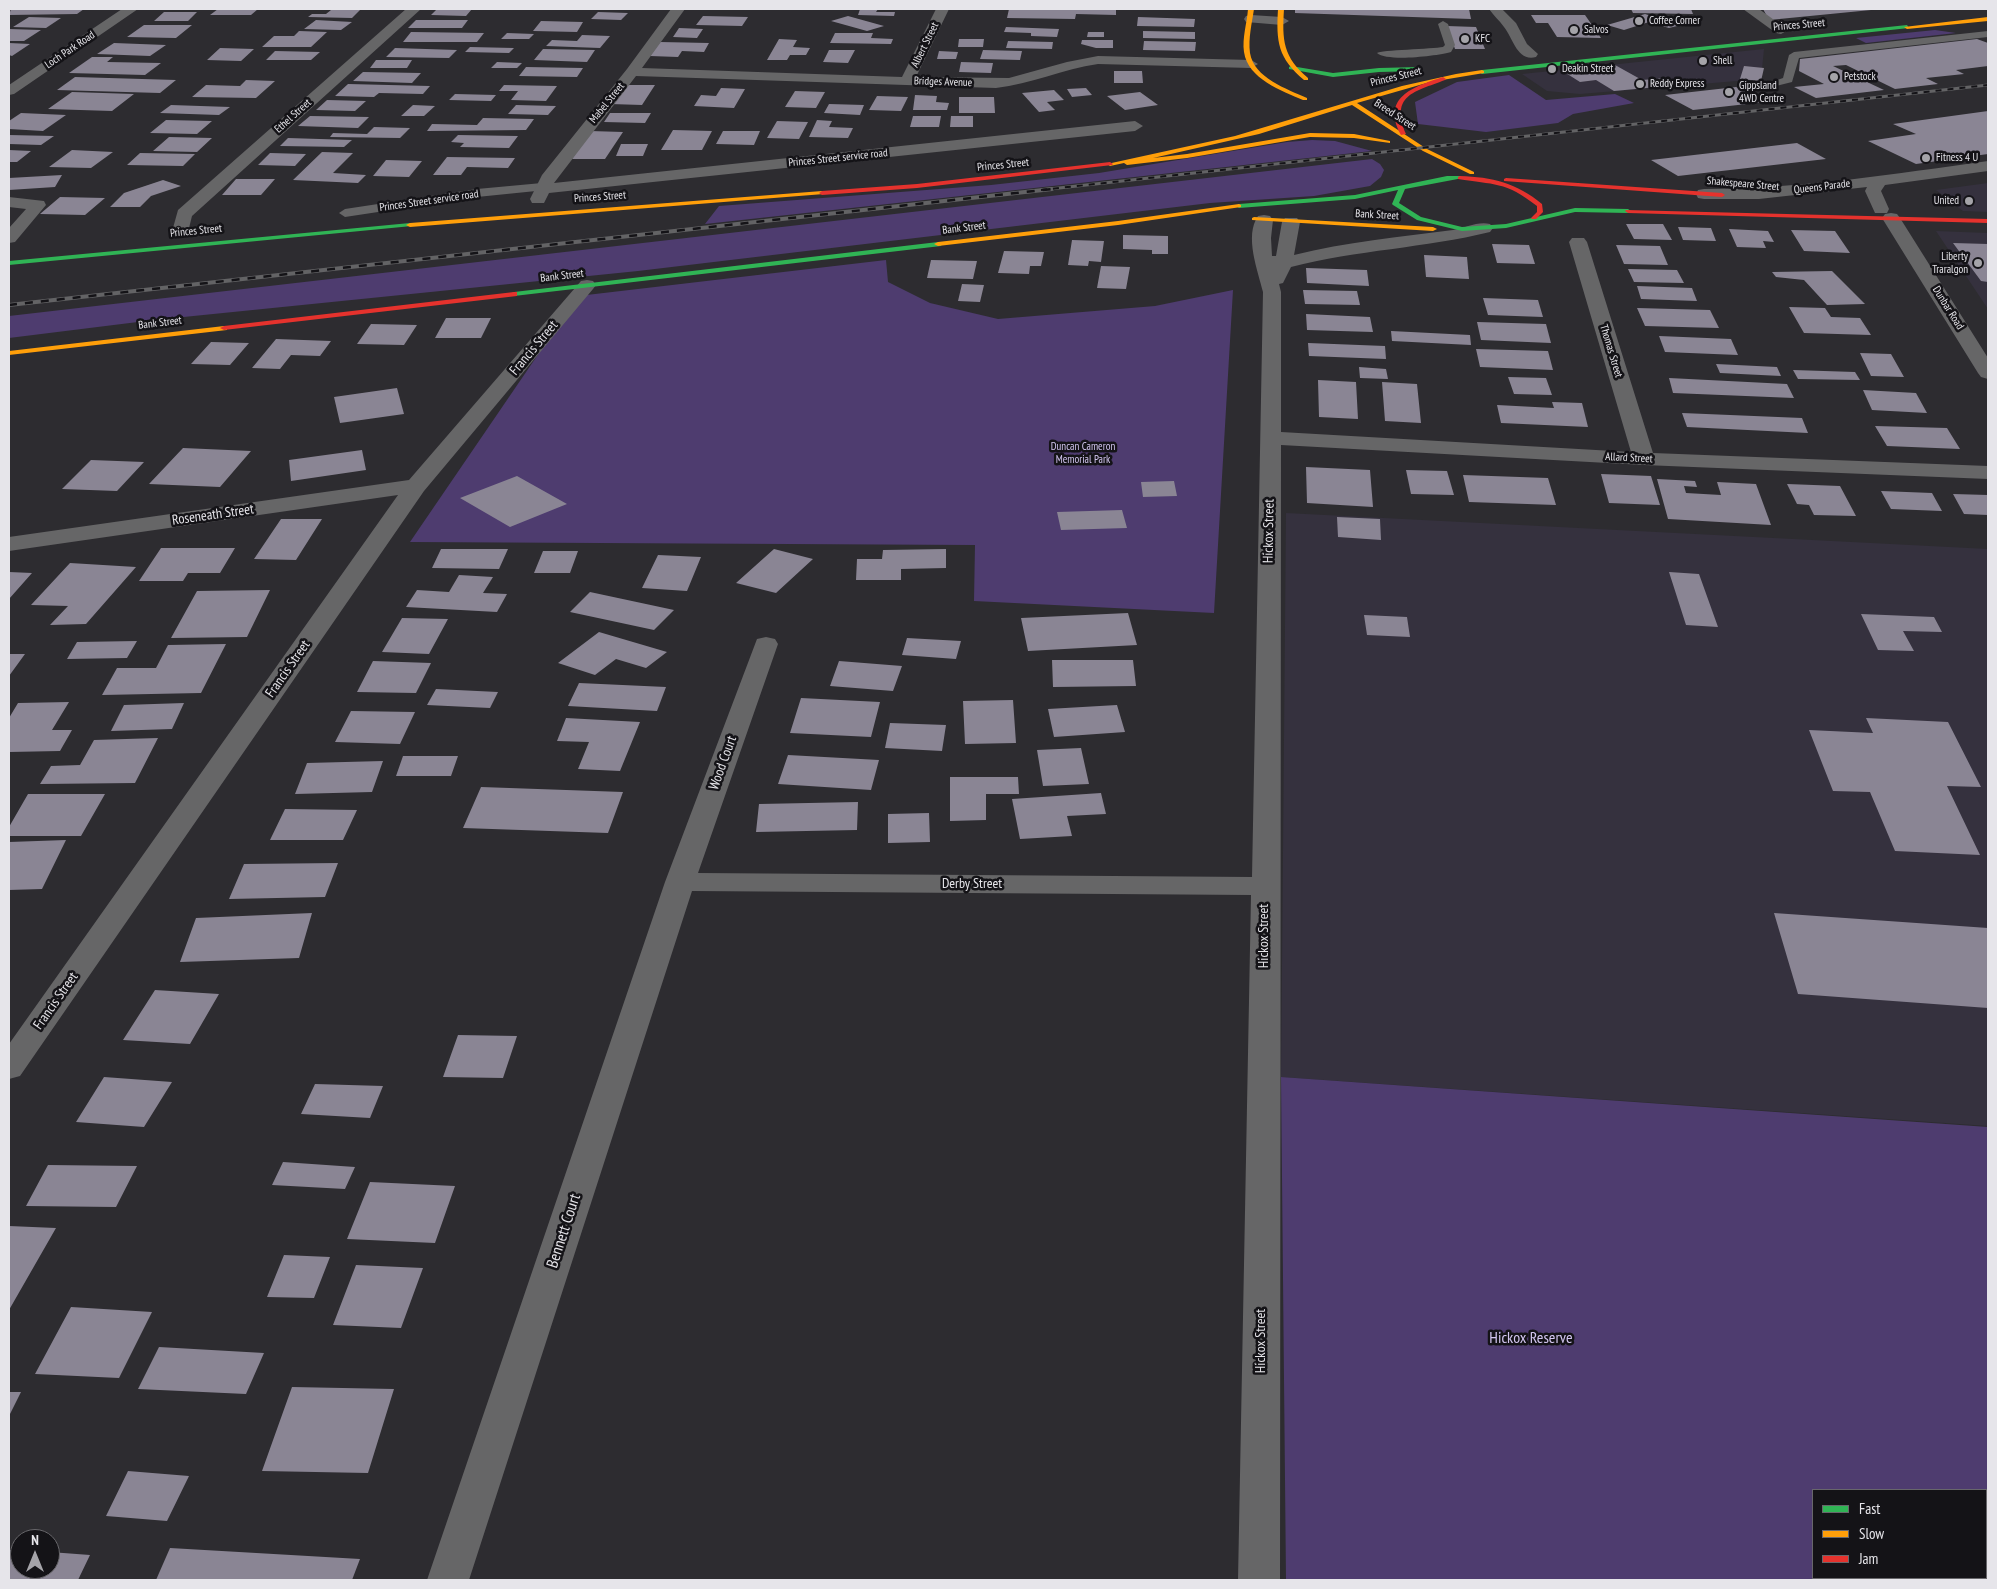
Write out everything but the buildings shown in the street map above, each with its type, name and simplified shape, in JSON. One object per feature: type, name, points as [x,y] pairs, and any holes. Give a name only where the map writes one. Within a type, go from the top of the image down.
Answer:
[{"type":"main road","name":"Princes Street","points":[[1732,34],[1746,27],[1781,30],[1981,9]]},
{"type":"main road","points":[[1251,14],[1247,55],[1251,64]]},
{"type":"main road","points":[[1282,15],[1279,43],[1291,68],[1317,84]]},
{"type":"main road","name":"Princes Street","points":[[540,197],[917,186],[1102,166],[1203,147],[1392,90],[1488,70],[1988,19]]},
{"type":"main road","points":[[1746,27],[1764,41],[1781,30]]},
{"type":"main road","points":[[1514,56],[1536,53],[1543,58],[1563,58],[1663,48],[1708,47]]},
{"type":"main road","name":"Breed Street","points":[[1102,166],[1187,156],[1310,135],[1354,136],[1393,144],[1327,111],[1309,98],[1271,80],[1251,64]]},
{"type":"main road","name":"Princes Street","points":[[1291,68],[1334,76],[1379,70],[1423,68],[1342,90]]},
{"type":"main road","points":[[1403,134],[1396,121],[1396,107],[1404,96],[1443,79]]},
{"type":"main road","name":"Breed Street","points":[[1342,90],[1351,102],[1403,134],[1439,160],[1511,185],[1534,199],[1540,205],[1540,212],[1534,218]]},
{"type":"main road","points":[[1290,105],[1309,98]]},
{"type":"main road","name":"Princes Street","points":[[987,166],[1092,154]]},
{"type":"main road","name":"Bank Street","points":[[1118,222],[1239,219],[1267,212],[1402,188],[1417,179],[1492,179]]},
{"type":"main road","name":"Shakespeare Street","points":[[1492,179],[1802,202]]},
{"type":"main road","points":[[1402,188],[1395,204],[1400,209],[1432,224],[1455,228],[1484,228],[1570,210],[1886,214],[1988,220]]},
{"type":"main road","name":"Princes Street","points":[[9,263],[239,239],[540,197],[625,192]]},
{"type":"main road","points":[[1832,205],[1886,214]]},
{"type":"main road","name":"Bank Street","points":[[9,353],[1118,222],[1222,207],[1267,212],[1291,222],[1417,229],[1455,228]]},
{"type":"main road","points":[[1267,212],[1291,222]]},
{"type":"street","name":"Loch Park Road","points":[[9,91],[131,9]]},
{"type":"street","name":"Ethel Street","points":[[182,228],[184,214],[414,9]]},
{"type":"street","name":"Mabel Street","points":[[540,197],[678,9]]},
{"type":"street","name":"Albert Street","points":[[907,81],[942,9]]},
{"type":"street","points":[[1495,9],[1511,26],[1521,46],[1536,53]]},
{"type":"street","points":[[1736,9],[1746,27]]},
{"type":"street","points":[[1750,9],[1781,30]]},
{"type":"street","points":[[1251,14],[1282,15]]},
{"type":"street","name":"Bridges Avenue","points":[[632,72],[1006,83],[1078,63],[1098,60],[1251,64]]},
{"type":"street","name":"Princes Street service road","points":[[540,197],[1135,126]]},
{"type":"street","name":"Queens Parade","points":[[1704,194],[1759,194],[1988,166]]},
{"type":"street","points":[[1880,180],[1873,191],[1886,214]]},
{"type":"street","points":[[9,202],[38,206],[12,243]]},
{"type":"street","name":"Hickox Street","points":[[1259,1580],[1272,292],[1264,260],[1261,232],[1267,212]]},
{"type":"street","name":"Dunbar Road","points":[[1886,214],[1988,373]]},
{"type":"street","name":"Hickox Street","points":[[1272,292],[1284,263],[1291,222]]},
{"type":"street","points":[[1264,260],[1284,263],[1319,254],[1460,234],[1484,228]]},
{"type":"street","name":"Thomas Street","points":[[1578,242],[1644,459]]},
{"type":"street","name":"Francis Street","points":[[9,1068],[416,486],[587,285]]},
{"type":"street","name":"Allard Street","points":[[1270,438],[1644,459],[1988,473]]},
{"type":"street","name":"Roseneath Street","points":[[9,544],[416,486]]},
{"type":"street","name":"Wood Court","points":[[680,882],[766,644]]},
{"type":"street","name":"Derby Street","points":[[680,882],[1265,886]]},
{"type":"street","name":"Bennett Court","points":[[448,1580],[680,882]]},
{"type":"lane","points":[[1969,21],[1988,29]]},
{"type":"lane","points":[[1382,52],[1415,54],[1447,50],[1450,45],[1443,24]]},
{"type":"lane","points":[[1834,34],[1860,48]]},
{"type":"lane","points":[[1768,85],[1788,80],[1794,56],[1988,34]]},
{"type":"lane","name":"Princes Street service road","points":[[340,214],[477,193],[540,197]]},
{"type":"shaded area","name":"Shell","points":[[1764,49],[1761,79],[1580,94],[1547,91],[1522,74]]},
{"type":"shaded area","name":"United","points":[[1988,183],[1988,212],[1963,211],[1936,190]]},
{"type":"shaded area","points":[[1936,231],[1988,233],[1988,309]]},
{"type":"shaded area","points":[[1286,513],[1988,549],[1988,1126],[1281,1077]]},
{"type":"green space","points":[[1935,30],[1956,33],[1866,43],[1856,38]]},
{"type":"green space","points":[[1509,75],[1546,100],[1615,94],[1634,103],[1573,114],[1558,123],[1486,132],[1418,124],[1415,102],[1457,82]]},
{"type":"green space","points":[[1335,141],[1372,151],[705,224],[719,206],[991,185],[1099,173],[1287,142]]},
{"type":"green space","points":[[1372,159],[1380,164],[1384,170],[1381,177],[1370,186],[1314,196],[1210,203],[638,271],[154,320],[9,338],[9,316]]},
{"type":"green space","name":"Duncan Cameron Memorial Park","points":[[886,260],[888,282],[930,303],[998,319],[1155,306],[1233,290],[1214,613],[974,601],[975,545],[410,542],[578,296]]},
{"type":"green space","name":"Hickox Reserve","points":[[1281,1077],[1988,1127],[1988,1580],[1286,1580]]},
{"type":"railway","points":[[1041,190],[1988,85]]},
{"type":"railway","points":[[9,305],[1052,189]]},
{"type":"traffic: fast","points":[[1482,72],[1907,27]]},
{"type":"traffic: fast","points":[[1291,68],[1333,75],[1379,70],[1419,69]]},
{"type":"traffic: fast","points":[[1239,206],[1355,197],[1447,178],[1460,178]]},
{"type":"traffic: fast","points":[[1402,188],[1395,204],[1419,219],[1462,229],[1506,226],[1575,210],[1628,211]]},
{"type":"traffic: fast","points":[[9,263],[410,225]]},
{"type":"traffic: fast","points":[[514,294],[938,244]]},
{"type":"traffic: slow","points":[[1251,9],[1247,46],[1249,61],[1269,81],[1305,99]]},
{"type":"traffic: slow","points":[[1281,9],[1280,30],[1282,48],[1290,64],[1306,79]]},
{"type":"traffic: slow","points":[[1907,27],[1988,19]]},
{"type":"traffic: slow","points":[[1110,164],[1236,138],[1404,87],[1482,72]]},
{"type":"traffic: slow","points":[[1351,102],[1425,150],[1472,173]]},
{"type":"traffic: slow","points":[[1127,163],[1187,156],[1310,135],[1354,136],[1388,142]]},
{"type":"traffic: slow","points":[[410,225],[822,193]]},
{"type":"traffic: slow","points":[[938,244],[1118,223],[1239,206]]},
{"type":"traffic: slow","points":[[1254,219],[1433,229]]},
{"type":"traffic: slow","points":[[9,353],[224,328]]},
{"type":"traffic: jam","points":[[1403,134],[1398,121],[1397,111],[1399,103],[1412,92],[1443,79]]},
{"type":"traffic: jam","points":[[822,193],[917,186],[1110,164]]},
{"type":"traffic: jam","points":[[1460,178],[1483,179],[1503,183],[1521,191],[1540,205],[1540,212],[1534,218]]},
{"type":"traffic: jam","points":[[1506,180],[1722,195]]},
{"type":"traffic: jam","points":[[1628,211],[1988,221]]},
{"type":"traffic: jam","points":[[224,328],[514,294]]},
{"type":"place","name":"Coffee Corner","points":[[1639,21]]},
{"type":"place","name":"Salvos","points":[[1574,30]]},
{"type":"place","name":"KFC","points":[[1465,39]]},
{"type":"place","name":"Shell","points":[[1703,61]]},
{"type":"place","name":"Deakin Street","points":[[1552,69]]},
{"type":"place","name":"Petstock","points":[[1834,77]]},
{"type":"place","name":"Reddy Express","points":[[1640,84]]},
{"type":"place","name":"Gippsland 4WD Centre","points":[[1729,92]]},
{"type":"place","name":"Fitness 4 U","points":[[1926,158]]},
{"type":"place","name":"United","points":[[1969,201]]},
{"type":"place","name":"Liberty Traralgon","points":[[1978,263]]}]
